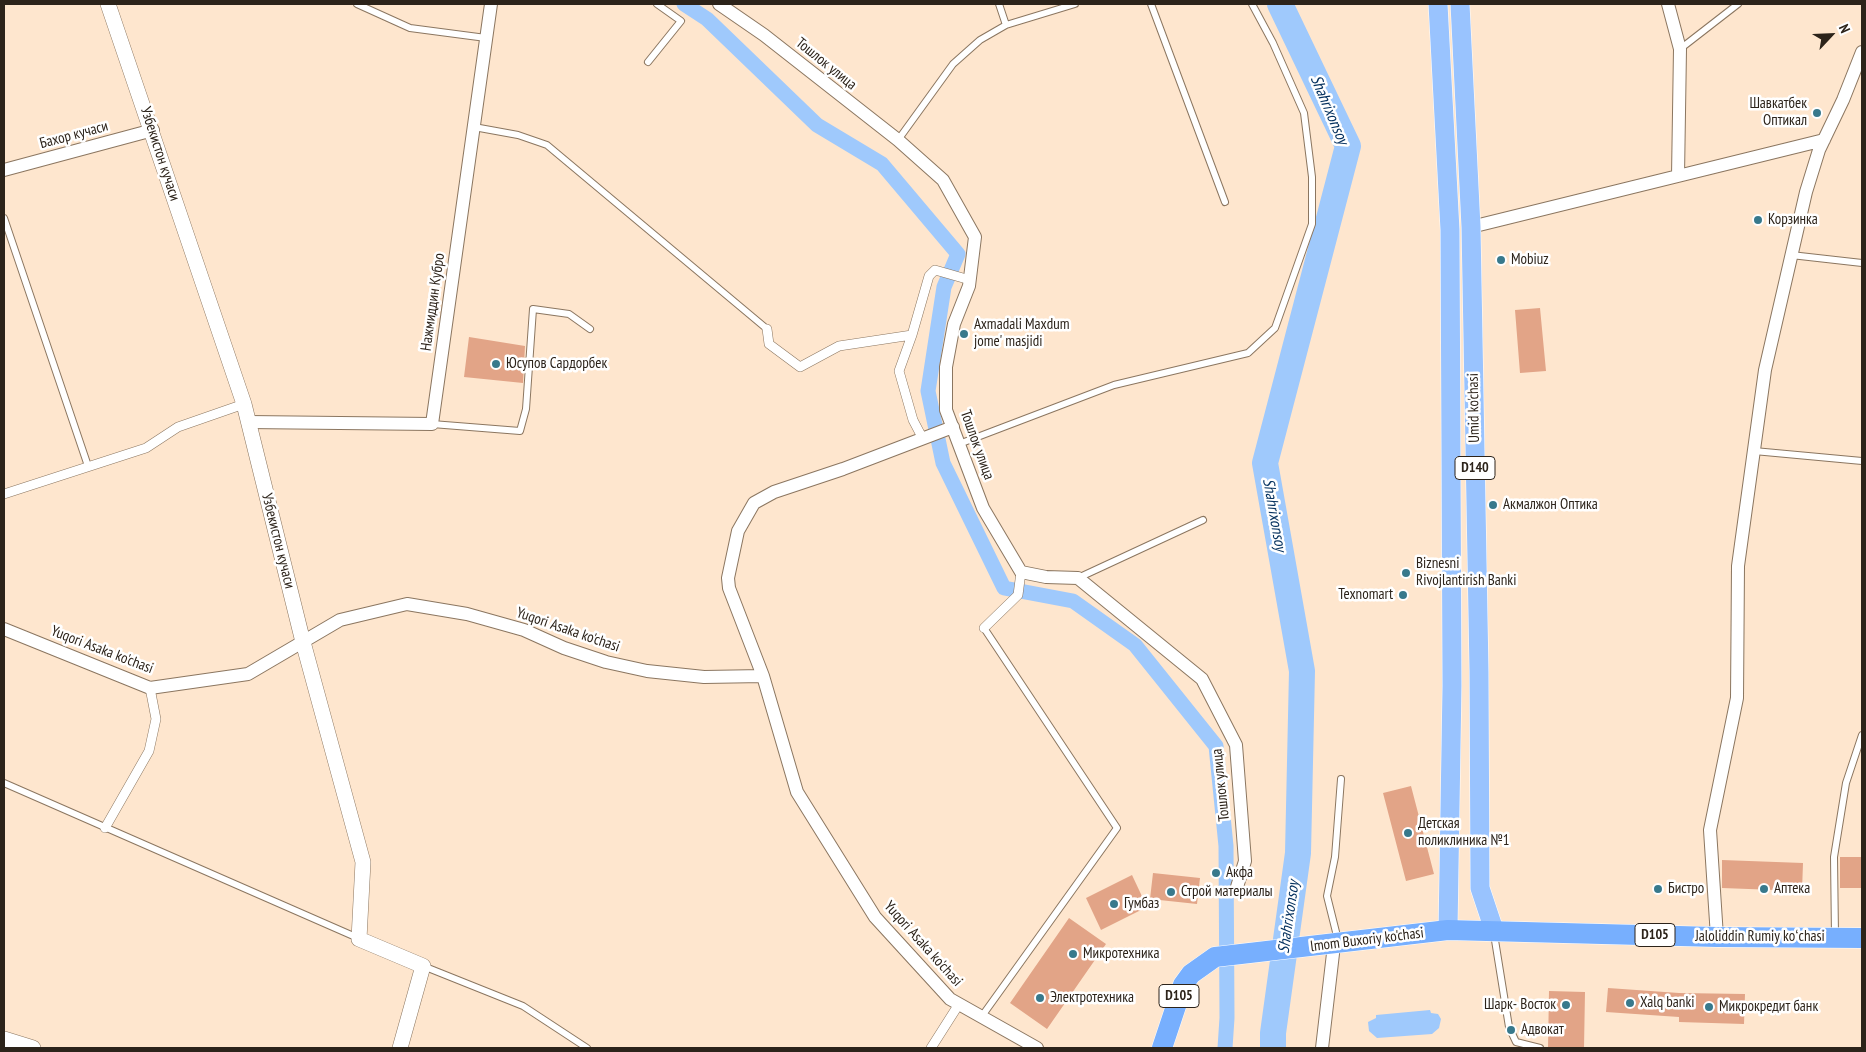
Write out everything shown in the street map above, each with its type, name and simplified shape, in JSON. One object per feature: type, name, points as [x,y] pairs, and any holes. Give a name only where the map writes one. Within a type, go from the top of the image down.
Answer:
[{"type":"highway","name":"Jaloliddin Rumiy koʻchasi","points":[[1448,930],[1717,937],[1862,938]]},
{"type":"highway","name":"lmom Buxoriy ko'chasi","points":[[1162,1048],[1183,985],[1191,974],[1215,957],[1336,945],[1448,930]]},
{"type":"main road","name":"Umid ko'chasi","points":[[1438,4],[1450,240],[1452,686],[1448,930]]},
{"type":"main road","name":"Umid ko'chasi","points":[[1460,4],[1471,228],[1479,671],[1480,888],[1494,930]]},
{"type":"street","name":"Узбекистон кучаси","points":[[108,4],[153,130],[244,404],[303,642],[363,862],[359,939]]},
{"type":"street","name":"Нажмиддин Кубро","points":[[432,424],[490,4]]},
{"type":"street","name":"Тошлок улица","points":[[719,4],[764,35],[898,140],[943,180],[975,237],[970,280],[954,324],[946,367],[946,410],[983,508],[1021,578]]},
{"type":"street","points":[[1668,4],[1680,49],[1678,176]]},
{"type":"street","points":[[1717,937],[1710,830],[1737,698],[1738,566],[1765,370],[1806,192],[1824,140],[1862,52]]},
{"type":"street","name":"Бахор кучаси","points":[[4,170],[153,130]]},
{"type":"street","points":[[1471,228],[1824,140]]},
{"type":"street","points":[[923,439],[911,412],[899,370],[926,293],[929,276],[935,270],[970,280]]},
{"type":"street","points":[[766,329],[769,344],[800,367],[839,346],[912,335]]},
{"type":"street","points":[[4,494],[146,448],[178,427],[244,404]]},
{"type":"street","points":[[248,422],[432,424]]},
{"type":"street","points":[[763,676],[737,610],[728,578],[738,532],[754,503],[774,492],[952,428]]},
{"type":"street","points":[[984,628],[1018,595],[1021,578],[1078,578]]},
{"type":"street","name":"Тошлок улица","points":[[1078,578],[1202,679],[1236,745],[1245,861],[1237,887]]},
{"type":"street","name":"Yuqori Asaka ko'chasi","points":[[4,629],[150,688],[248,674],[340,620],[407,604],[467,614],[524,630],[564,648],[598,659],[647,671],[704,677],[763,676],[797,792],[875,917],[950,999],[1037,1048]]},
{"type":"street","points":[[105,828],[149,751],[156,719],[150,688]]},
{"type":"street","points":[[359,939],[423,966],[400,1048]]},
{"type":"street","points":[[1322,1048],[1336,945]]},
{"type":"street","points":[[931,1048],[959,1004]]},
{"type":"street","points":[[4,1039],[23,1047]]},
{"type":"lane","points":[[357,4],[410,28],[486,38]]},
{"type":"lane","points":[[648,62],[681,21],[657,4]]},
{"type":"lane","points":[[999,4],[1006,26]]},
{"type":"lane","points":[[898,140],[953,64],[980,40],[1006,26],[1075,4]]},
{"type":"lane","points":[[1151,4],[1225,202]]},
{"type":"lane","points":[[959,444],[1114,385],[1248,353],[1275,328],[1312,224],[1312,177],[1304,113],[1273,43],[1252,4]]},
{"type":"lane","points":[[1680,49],[1738,4]]},
{"type":"lane","points":[[474,127],[531,138],[547,145],[766,329]]},
{"type":"lane","points":[[4,218],[88,466]]},
{"type":"lane","points":[[1792,255],[1862,263]]},
{"type":"lane","points":[[432,424],[520,431],[526,409],[533,309],[569,314],[590,330]]},
{"type":"lane","points":[[1754,451],[1862,461]]},
{"type":"lane","points":[[1078,578],[1203,520]]},
{"type":"lane","points":[[982,1016],[1117,828],[984,628]]},
{"type":"lane","points":[[1835,938],[1834,857],[1846,783],[1862,735]]},
{"type":"lane","points":[[1336,945],[1327,896],[1335,857],[1341,779]]},
{"type":"lane","points":[[4,783],[359,939]]},
{"type":"lane","points":[[1494,930],[1509,1027],[1516,1045],[1540,1048]]},
{"type":"lane","points":[[423,966],[523,1006],[587,1048]]},
{"type":"water","points":[[1430,1010],[1431,1013],[1438,1014],[1441,1019],[1439,1028],[1432,1034],[1377,1038],[1369,1031],[1368,1022],[1376,1018],[1376,1015]]},
{"type":"building","points":[[1540,308],[1546,371],[1520,373],[1515,310]]},
{"type":"building","name":"Юсупов Сардорбек","points":[[469,337],[525,346],[523,383],[464,377]]},
{"type":"building","name":"Детская поликлиника №1","points":[[1411,786],[1434,874],[1406,881],[1383,793]]},
{"type":"building","points":[[1840,857],[1862,857],[1862,888],[1840,888]]},
{"type":"building","points":[[1722,860],[1803,863],[1802,891],[1722,888]]},
{"type":"building","points":[[1153,873],[1200,878],[1197,904],[1150,899]]},
{"type":"building","points":[[1132,875],[1147,907],[1101,930],[1086,898]]},
{"type":"building","points":[[1069,918],[1106,944],[1047,1029],[1010,1003]]},
{"type":"building","points":[[1608,988],[1679,993],[1745,994],[1744,1024],[1679,1022],[1679,1017],[1606,1012]]},
{"type":"building","points":[[1549,991],[1585,992],[1584,1048],[1548,1048]]},
{"type":"waterway","points":[[684,4],[707,19],[817,125],[882,164],[958,254],[944,287],[928,391],[943,463],[1004,588],[1073,601],[1135,645],[1216,746],[1226,846],[1227,1018],[1225,1048]]},
{"type":"waterway","name":"Shahrixonsoy","points":[[1273,1048],[1273,1033],[1298,853],[1302,671],[1265,463],[1348,146],[1280,4]]},
{"type":"place","name":"Шавкатбек Оптикал","points":[[1817,113]]},
{"type":"place","name":"Корзинка","points":[[1758,220]]},
{"type":"place","name":"Mobiuz","points":[[1501,260]]},
{"type":"place","name":"Axmadali Maxdum jome' masjidi","points":[[964,334]]},
{"type":"place","name":"Юсупов Сардорбек","points":[[496,364]]},
{"type":"place","name":"Акмалжон Оптика","points":[[1493,505]]},
{"type":"place","name":"Biznesni Rivojlantirish Banki","points":[[1406,573]]},
{"type":"place","name":"Texnomart","points":[[1403,595]]},
{"type":"place","name":"Детская поликлиника №1","points":[[1408,833]]},
{"type":"place","name":"Акфа","points":[[1216,873]]},
{"type":"place","name":"Бистро","points":[[1658,889]]},
{"type":"place","name":"Аптека","points":[[1764,889]]},
{"type":"place","name":"Строй материалы","points":[[1171,892]]},
{"type":"place","name":"Гумбаз","points":[[1114,904]]},
{"type":"place","name":"Микротехника","points":[[1073,954]]},
{"type":"place","name":"Электротехника","points":[[1040,998]]},
{"type":"place","name":"Xalq banki","points":[[1630,1003]]},
{"type":"place","name":"Шарк- Восток","points":[[1566,1005]]},
{"type":"place","name":"Микрокредит банк","points":[[1709,1007]]},
{"type":"place","name":"Адвокат","points":[[1511,1030]]}]
